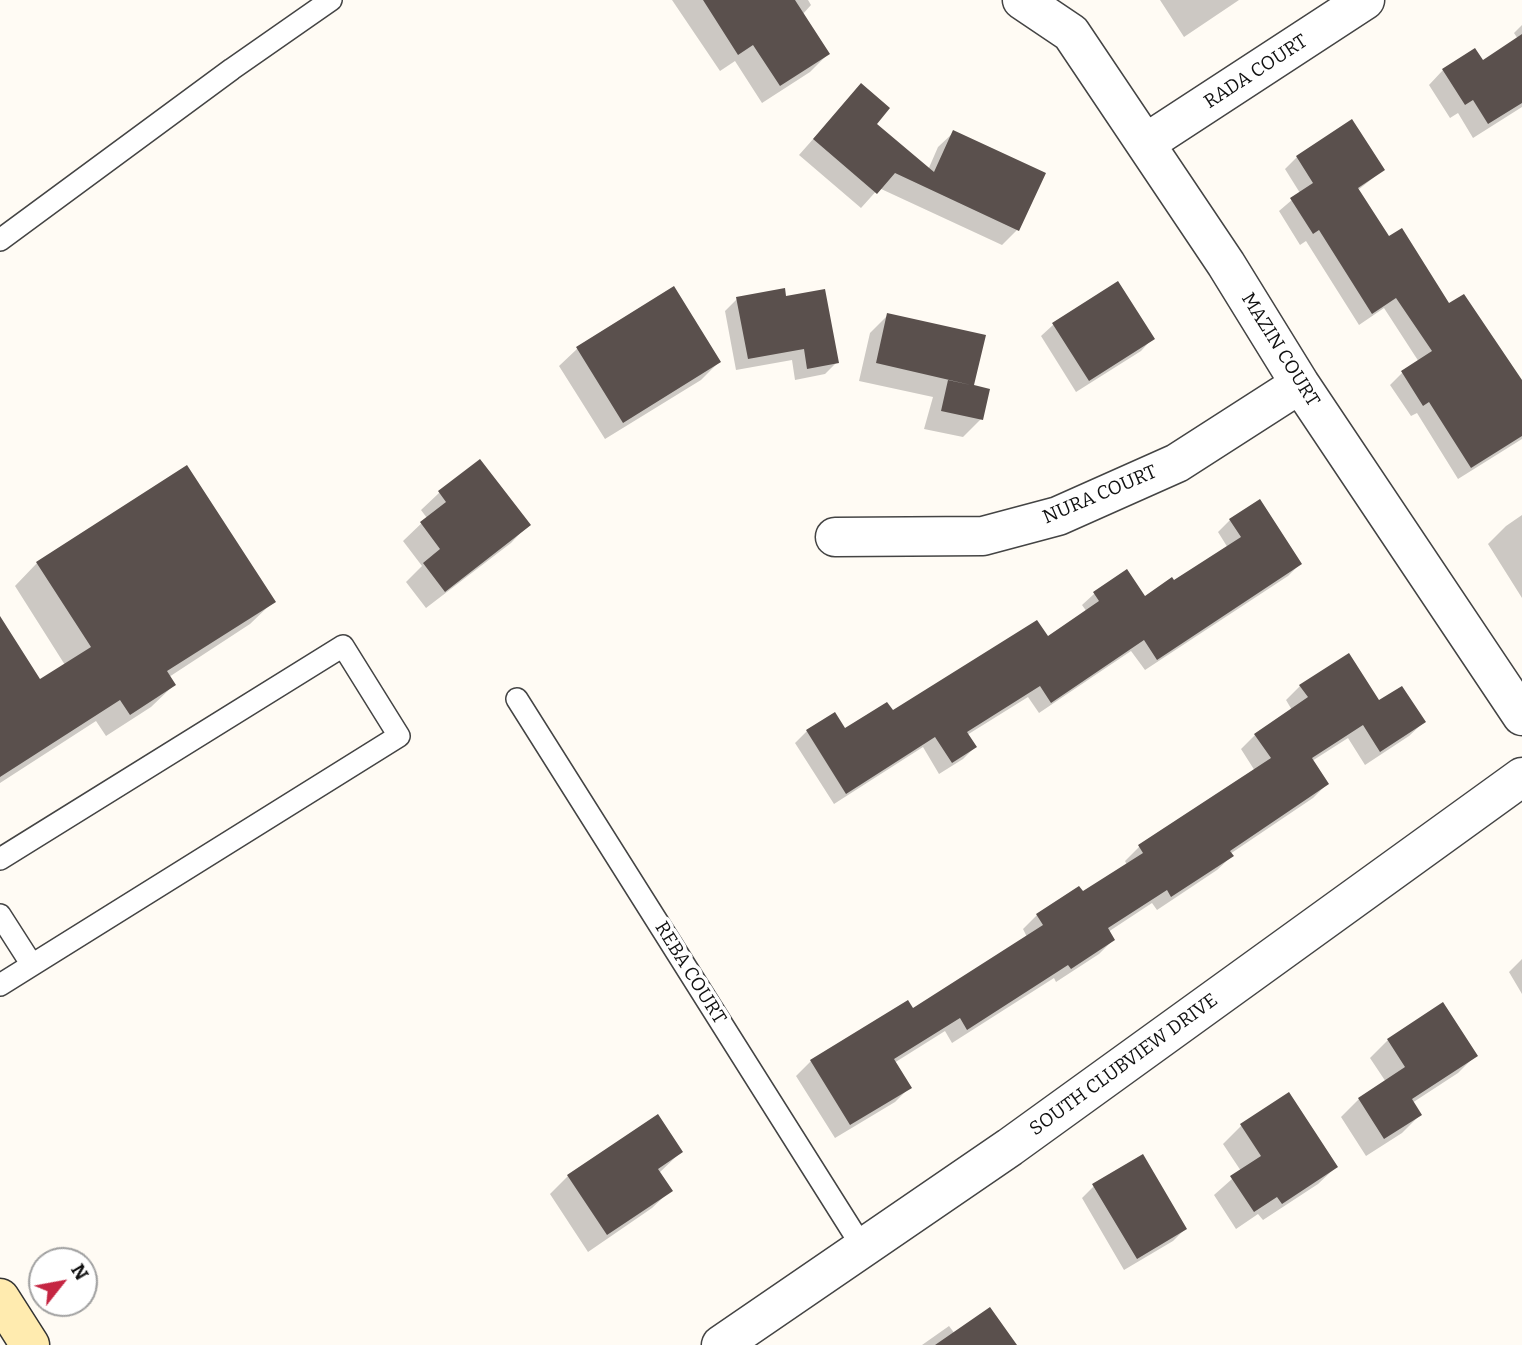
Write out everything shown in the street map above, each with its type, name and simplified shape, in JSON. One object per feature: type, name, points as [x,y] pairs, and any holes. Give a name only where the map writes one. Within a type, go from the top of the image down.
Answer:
[{"type":"main road","points":[[0,1298],[30,1345]]},
{"type":"street","name":"MAZIN COURT","points":[[1022,0],[1071,33],[1226,264],[1300,384],[1522,716]]},
{"type":"street","name":"RADA COURT","points":[[1146,144],[1365,0]]},
{"type":"street","name":"NURA COURT","points":[[835,537],[983,536],[1058,516],[1177,463],[1300,384]]},
{"type":"street","name":"SOUTH CLUBVIEW DRIVE","points":[[720,1345],[1010,1147],[1522,777]]},
{"type":"lane","points":[[0,240],[232,69],[331,0]]},
{"type":"lane","points":[[0,859],[343,646],[399,736],[0,985]]},
{"type":"lane","name":"REBA COURT","points":[[517,699],[863,1248]]},
{"type":"lane","points":[[0,915],[32,965]]},
{"type":"building","points":[[703,0],[795,0],[830,54],[780,86],[753,45],[738,55]]},
{"type":"building","points":[[1522,34],[1522,103],[1488,124],[1473,100],[1465,105],[1442,69],[1475,48],[1483,60]]},
{"type":"building","points":[[861,83],[890,108],[877,124],[934,172],[953,130],[1046,173],[1019,231],[895,173],[877,194],[813,139]]},
{"type":"building","points":[[1352,119],[1385,170],[1358,188],[1389,236],[1402,228],[1449,303],[1464,294],[1522,380],[1522,436],[1471,468],[1429,402],[1423,406],[1401,371],[1432,351],[1396,298],[1372,314],[1319,230],[1313,234],[1290,198],[1313,183],[1296,156]]},
{"type":"building","points":[[1118,281],[1155,339],[1089,381],[1052,323]]},
{"type":"building","points":[[674,286],[721,362],[623,423],[576,347]]},
{"type":"building","points":[[785,288],[786,296],[825,289],[839,363],[807,369],[804,349],[748,359],[736,297]]},
{"type":"building","points":[[887,313],[986,335],[974,385],[990,389],[983,420],[941,411],[948,380],[971,385],[876,363]]},
{"type":"building","points":[[480,459],[531,525],[445,592],[423,563],[440,549],[420,522],[446,502],[438,491]]},
{"type":"building","points":[[187,465],[276,602],[167,671],[176,685],[130,715],[120,700],[0,777],[0,616],[40,679],[91,647],[36,562]]},
{"type":"building","points":[[1260,499],[1302,564],[1157,660],[1144,640],[1051,703],[1040,686],[967,732],[977,747],[952,763],[935,737],[846,794],[806,730],[835,712],[845,728],[887,702],[893,710],[1037,620],[1048,636],[1099,601],[1093,592],[1127,569],[1145,596],[1241,537],[1229,519]]},
{"type":"building","points":[[1349,653],[1379,700],[1402,686],[1426,722],[1380,752],[1363,725],[1312,758],[1329,784],[1230,851],[1234,856],[1171,897],[1167,890],[1108,928],[1115,940],[1071,969],[1068,965],[967,1030],[960,1018],[894,1059],[912,1088],[850,1125],[810,1060],[908,1000],[913,1008],[1043,925],[1036,914],[1079,886],[1083,891],[1143,853],[1138,845],[1271,758],[1254,734],[1308,697],[1299,685]]},
{"type":"building","points":[[1443,1002],[1478,1056],[1412,1099],[1422,1115],[1384,1139],[1358,1098],[1405,1067],[1387,1039]]},
{"type":"building","points":[[1289,1092],[1338,1167],[1282,1204],[1277,1197],[1254,1212],[1230,1176],[1261,1156],[1240,1124]]},
{"type":"building","points":[[658,1114],[683,1152],[658,1169],[673,1191],[607,1235],[567,1175]]},
{"type":"building","points":[[1143,1154],[1187,1229],[1137,1259],[1092,1184]]},
{"type":"building","points":[[990,1307],[1017,1345],[935,1345]]}]
